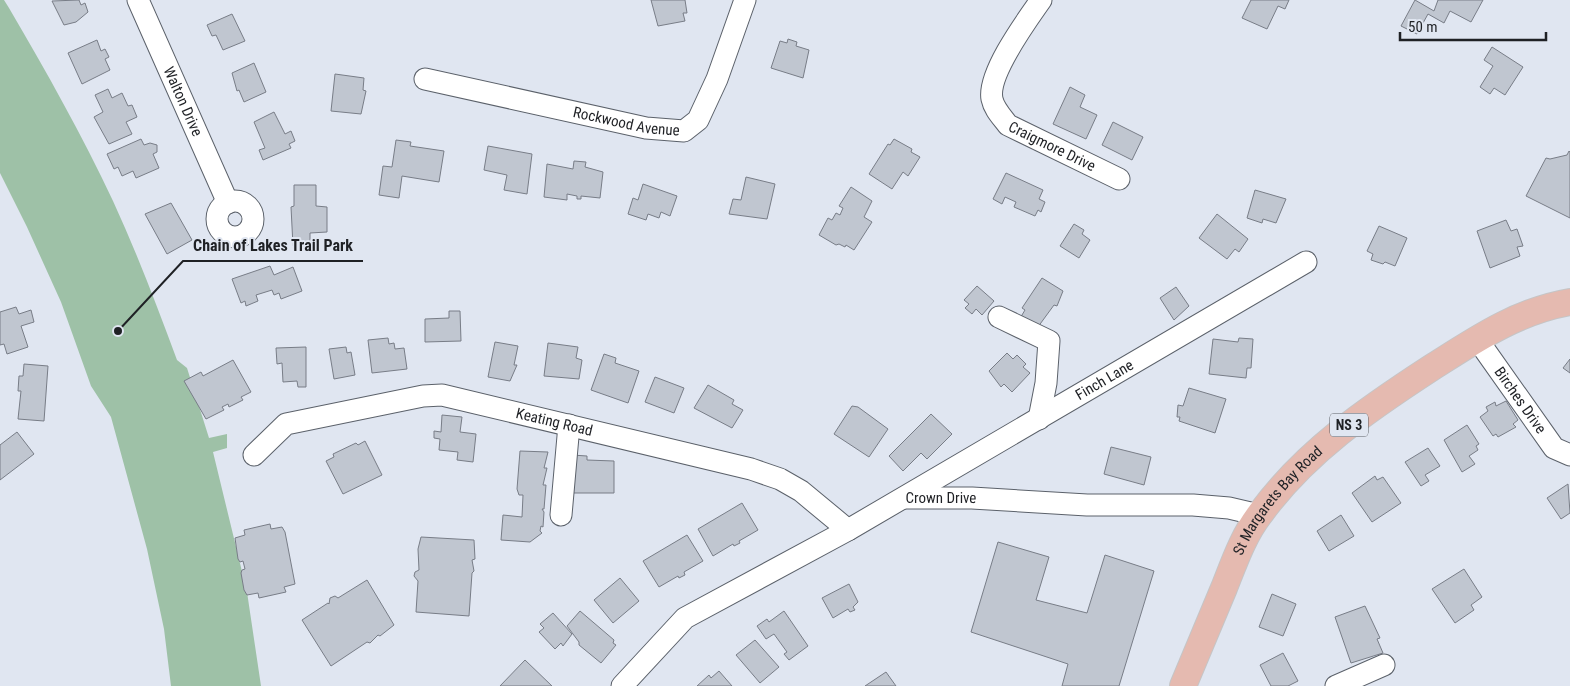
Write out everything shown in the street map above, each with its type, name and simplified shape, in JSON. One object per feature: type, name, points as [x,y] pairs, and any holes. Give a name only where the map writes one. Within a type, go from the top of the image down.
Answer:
[{"type":"main road","name":"St Margarets Bay Road","points":[[1183,686],[1239,550],[1259,515],[1324,444],[1366,412],[1505,322],[1540,309],[1570,302]]},
{"type":"street","name":"Walton Drive","points":[[138,0],[228,203]]},
{"type":"street","name":"Rockwood Avenue","points":[[425,79],[646,128],[684,131],[698,120],[717,79],[745,0]]},
{"type":"street","name":"Craigmore Drive","points":[[1042,0],[1002,60],[993,82],[991,98],[998,113],[1008,124],[1119,179]]},
{"type":"street","name":"Finch Lane","points":[[904,498],[1306,262]]},
{"type":"street","points":[[999,317],[1049,341],[1046,383],[1039,419]]},
{"type":"street","name":"Birches Drive","points":[[1477,339],[1554,448],[1570,455]]},
{"type":"street","name":"Keating Road","points":[[254,455],[286,424],[423,396],[442,395],[751,469],[773,477],[801,491],[848,530]]},
{"type":"street","points":[[561,515],[568,425]]},
{"type":"street","name":"Crown Drive","points":[[622,686],[685,618],[904,498],[972,498],[1087,505],[1193,505],[1229,508],[1259,515]]},
{"type":"street","points":[[1336,686],[1384,665]]},
{"type":"green space","points":[[0,0],[4,0],[50,79],[113,201],[139,260],[177,360],[187,368],[209,438],[227,434],[227,448],[213,452],[247,592],[261,686],[171,686],[164,629],[147,549],[111,417],[91,386],[61,302],[0,173]]},
{"type":"building","points":[[79,0],[81,5],[85,3],[88,12],[76,22],[64,25],[52,1]]},
{"type":"building","points":[[651,0],[685,0],[687,13],[683,13],[685,21],[658,26]]},
{"type":"building","points":[[1251,0],[1289,0],[1285,9],[1278,6],[1267,29],[1242,18]]},
{"type":"building","points":[[1415,0],[1434,11],[1438,0],[1483,0],[1471,22],[1450,11],[1444,23],[1428,14],[1417,34],[1401,26]]},
{"type":"building","points":[[232,14],[245,41],[223,50],[216,35],[212,36],[207,25]]},
{"type":"building","points":[[788,39],[797,42],[796,46],[809,50],[803,78],[771,68],[780,41],[787,43]]},
{"type":"building","points":[[97,40],[101,51],[105,49],[109,57],[105,59],[110,70],[82,84],[68,53]]},
{"type":"building","points":[[1492,47],[1523,67],[1505,95],[1494,88],[1490,94],[1480,87],[1493,66],[1484,60]]},
{"type":"building","points":[[254,63],[266,92],[244,102],[239,90],[237,91],[232,73]]},
{"type":"building","points":[[335,74],[364,78],[363,90],[366,91],[361,114],[331,111]]},
{"type":"building","points":[[1070,87],[1085,95],[1080,107],[1097,115],[1086,139],[1053,124]]},
{"type":"building","points":[[108,89],[112,98],[122,93],[128,106],[132,105],[137,117],[126,122],[132,134],[109,144],[94,117],[103,112],[95,95]]},
{"type":"building","points":[[274,112],[285,134],[291,131],[295,141],[289,144],[291,148],[263,160],[259,150],[265,148],[254,122]]},
{"type":"building","points":[[1113,122],[1143,137],[1132,160],[1102,145]]},
{"type":"building","points":[[141,139],[144,145],[150,143],[157,145],[157,152],[153,154],[159,168],[136,178],[133,171],[122,176],[118,167],[114,169],[107,154]]},
{"type":"building","points":[[894,139],[912,149],[911,152],[920,157],[908,176],[903,172],[892,189],[869,174],[888,144],[890,145]]},
{"type":"building","points":[[396,140],[411,142],[410,146],[444,151],[439,182],[402,176],[399,198],[379,195],[383,166],[392,167]]},
{"type":"building","points":[[488,146],[532,154],[527,194],[504,190],[507,175],[484,170]]},
{"type":"building","points":[[1569,151],[1570,218],[1526,196],[1546,158],[1550,159],[1567,155]]},
{"type":"building","points":[[574,161],[586,162],[585,167],[603,172],[600,198],[581,196],[581,199],[577,199],[577,196],[567,194],[567,200],[544,197],[547,164],[573,169]]},
{"type":"building","points":[[1006,173],[1043,190],[1039,199],[1045,202],[1041,212],[1038,210],[1035,216],[1014,207],[1016,202],[1005,197],[1002,204],[993,199]]},
{"type":"building","points":[[746,177],[775,184],[767,219],[729,214],[733,199],[741,200]]},
{"type":"building","points":[[643,184],[677,196],[670,216],[661,212],[659,218],[648,214],[646,220],[628,214],[633,198],[638,200]]},
{"type":"building","points":[[294,185],[316,185],[316,206],[327,207],[327,232],[310,233],[310,246],[293,246],[291,207],[294,206]]},
{"type":"building","points":[[851,187],[872,201],[864,217],[872,222],[854,250],[846,245],[845,247],[839,244],[836,245],[819,235],[828,218],[832,220],[836,213],[840,215],[843,208],[839,206]]},
{"type":"building","points":[[1255,190],[1286,199],[1276,223],[1263,219],[1262,223],[1247,218]]},
{"type":"building","points":[[171,203],[192,240],[167,254],[145,214]]},
{"type":"building","points":[[1217,214],[1248,239],[1239,252],[1235,249],[1227,259],[1199,238]]},
{"type":"building","points":[[1506,220],[1511,231],[1517,229],[1523,246],[1517,247],[1520,256],[1490,268],[1477,231]]},
{"type":"building","points":[[1074,224],[1084,230],[1082,234],[1090,240],[1079,258],[1060,246]]},
{"type":"building","points":[[1379,226],[1407,238],[1395,266],[1371,260],[1373,254],[1367,251]]},
{"type":"building","points":[[270,266],[274,275],[293,267],[302,291],[281,299],[279,293],[274,295],[272,290],[256,295],[258,301],[246,306],[245,301],[241,303],[232,279]]},
{"type":"building","points":[[1042,278],[1063,291],[1057,306],[1054,305],[1035,331],[1019,320],[1025,310],[1022,308]]},
{"type":"building","points":[[977,286],[994,301],[982,315],[976,309],[972,314],[965,308],[969,304],[964,300]]},
{"type":"building","points":[[1176,287],[1189,306],[1174,320],[1160,298]]},
{"type":"building","points":[[16,307],[19,314],[31,310],[34,322],[21,326],[28,347],[7,354],[4,344],[0,345],[0,312]]},
{"type":"building","points":[[449,311],[460,311],[461,341],[425,342],[425,319],[449,318]]},
{"type":"building","points":[[388,338],[389,344],[394,343],[395,349],[404,348],[407,369],[372,373],[368,340]]},
{"type":"building","points":[[1239,338],[1253,339],[1251,368],[1247,368],[1246,378],[1209,374],[1213,339],[1238,342]]},
{"type":"building","points":[[495,342],[518,346],[514,365],[517,365],[510,381],[488,377]]},
{"type":"building","points":[[548,343],[578,347],[576,358],[582,360],[579,379],[544,376]]},
{"type":"building","points":[[306,347],[306,387],[298,387],[297,381],[283,382],[282,363],[277,364],[276,348]]},
{"type":"building","points":[[346,347],[347,353],[351,352],[355,375],[334,379],[329,349]]},
{"type":"building","points":[[1007,353],[1013,359],[1017,355],[1026,364],[1023,367],[1030,373],[1012,392],[1004,384],[1001,387],[989,371]]},
{"type":"building","points":[[604,354],[616,358],[615,363],[639,371],[628,403],[591,390]]},
{"type":"building","points":[[1570,359],[1570,373],[1563,368]]},
{"type":"building","points":[[233,360],[251,392],[241,397],[243,400],[229,407],[228,404],[222,407],[224,410],[206,419],[184,381],[201,372],[203,376]]},
{"type":"building","points":[[24,364],[48,366],[44,421],[18,419],[21,391],[18,391],[19,376],[23,376]]},
{"type":"building","points":[[655,377],[684,388],[674,413],[645,402]]},
{"type":"building","points":[[708,385],[734,400],[732,404],[743,410],[732,428],[694,408]]},
{"type":"building","points":[[1189,388],[1226,399],[1215,433],[1179,421],[1180,417],[1177,417],[1178,405],[1183,406]]},
{"type":"building","points":[[1506,401],[1518,420],[1513,424],[1516,427],[1498,437],[1496,434],[1493,436],[1480,417],[1488,411],[1486,407],[1495,402],[1496,406]]},
{"type":"building","points":[[852,406],[858,407],[888,429],[869,457],[834,434]]},
{"type":"building","points":[[931,414],[952,434],[927,459],[921,453],[903,471],[889,456]]},
{"type":"building","points":[[442,415],[462,417],[460,432],[476,434],[473,462],[457,460],[458,452],[439,450],[440,439],[434,438],[434,431],[441,432]]},
{"type":"building","points":[[1467,425],[1479,444],[1476,446],[1478,450],[1469,456],[1475,464],[1462,472],[1444,440]]},
{"type":"building","points":[[17,432],[34,454],[0,480],[0,445]]},
{"type":"building","points":[[365,441],[382,475],[343,494],[326,461],[334,457],[333,454],[356,443],[358,445]]},
{"type":"building","points":[[1111,447],[1151,457],[1144,485],[1104,474]]},
{"type":"building","points":[[1428,448],[1440,466],[1425,475],[1429,481],[1421,486],[1405,462]]},
{"type":"building","points":[[520,451],[548,452],[544,468],[547,468],[543,485],[546,485],[544,509],[542,509],[544,512],[543,527],[541,526],[540,531],[542,533],[530,542],[501,540],[503,515],[522,517],[523,495],[519,495],[517,489]]},
{"type":"building","points":[[572,455],[587,456],[587,460],[614,461],[614,493],[571,493]]},
{"type":"building","points":[[1375,476],[1377,480],[1383,477],[1401,503],[1372,522],[1352,493]]},
{"type":"building","points":[[1568,484],[1570,513],[1561,519],[1547,498]]},
{"type":"building","points":[[742,503],[758,530],[739,541],[740,543],[734,546],[733,544],[713,556],[698,529]]},
{"type":"building","points":[[1341,515],[1354,536],[1329,551],[1317,531]]},
{"type":"building","points":[[270,524],[271,529],[282,527],[285,532],[295,584],[284,587],[286,592],[259,598],[258,593],[247,595],[244,590],[241,573],[245,569],[243,561],[240,562],[238,559],[235,538],[245,535],[244,530]]},
{"type":"building","points":[[687,535],[703,561],[684,572],[685,575],[679,578],[678,576],[659,587],[643,561]]},
{"type":"building","points":[[421,537],[474,540],[475,559],[472,560],[474,571],[472,573],[469,616],[416,612],[418,581],[414,576],[415,572],[419,570],[418,549]]},
{"type":"building","points":[[998,542],[1049,557],[1036,600],[1087,613],[1105,555],[1154,571],[1119,686],[1062,686],[1068,664],[971,632]]},
{"type":"building","points":[[1464,569],[1482,597],[1471,605],[1474,610],[1455,623],[1432,589]]},
{"type":"building","points":[[620,578],[639,601],[613,623],[594,600]]},
{"type":"building","points":[[367,580],[394,625],[380,636],[378,635],[370,643],[367,642],[331,666],[302,620],[329,604],[330,598],[335,596],[338,598]]},
{"type":"building","points":[[849,584],[858,602],[853,607],[855,610],[850,612],[848,609],[833,618],[822,598]]},
{"type":"building","points":[[1272,594],[1296,604],[1283,636],[1259,627]]},
{"type":"building","points":[[1365,606],[1380,638],[1377,639],[1383,653],[1351,663],[1335,617]]},
{"type":"building","points":[[580,611],[614,640],[613,643],[616,645],[601,663],[579,645],[579,642],[567,626]]},
{"type":"building","points":[[784,611],[808,646],[789,660],[784,654],[787,652],[774,634],[766,639],[757,626],[767,619],[769,622]]},
{"type":"building","points":[[553,613],[572,634],[563,646],[561,643],[555,649],[539,632],[544,628],[540,624]]},
{"type":"building","points":[[755,640],[779,667],[760,683],[736,655]]},
{"type":"building","points":[[1283,653],[1298,681],[1288,686],[1271,686],[1260,665]]},
{"type":"building","points":[[525,660],[552,686],[500,686]]},
{"type":"building","points":[[719,671],[732,686],[697,686],[709,675],[711,678]]},
{"type":"building","points":[[886,672],[896,686],[865,686]]},
{"type":"place","name":"Chain of Lakes Trail Park","points":[[118,331]]}]
